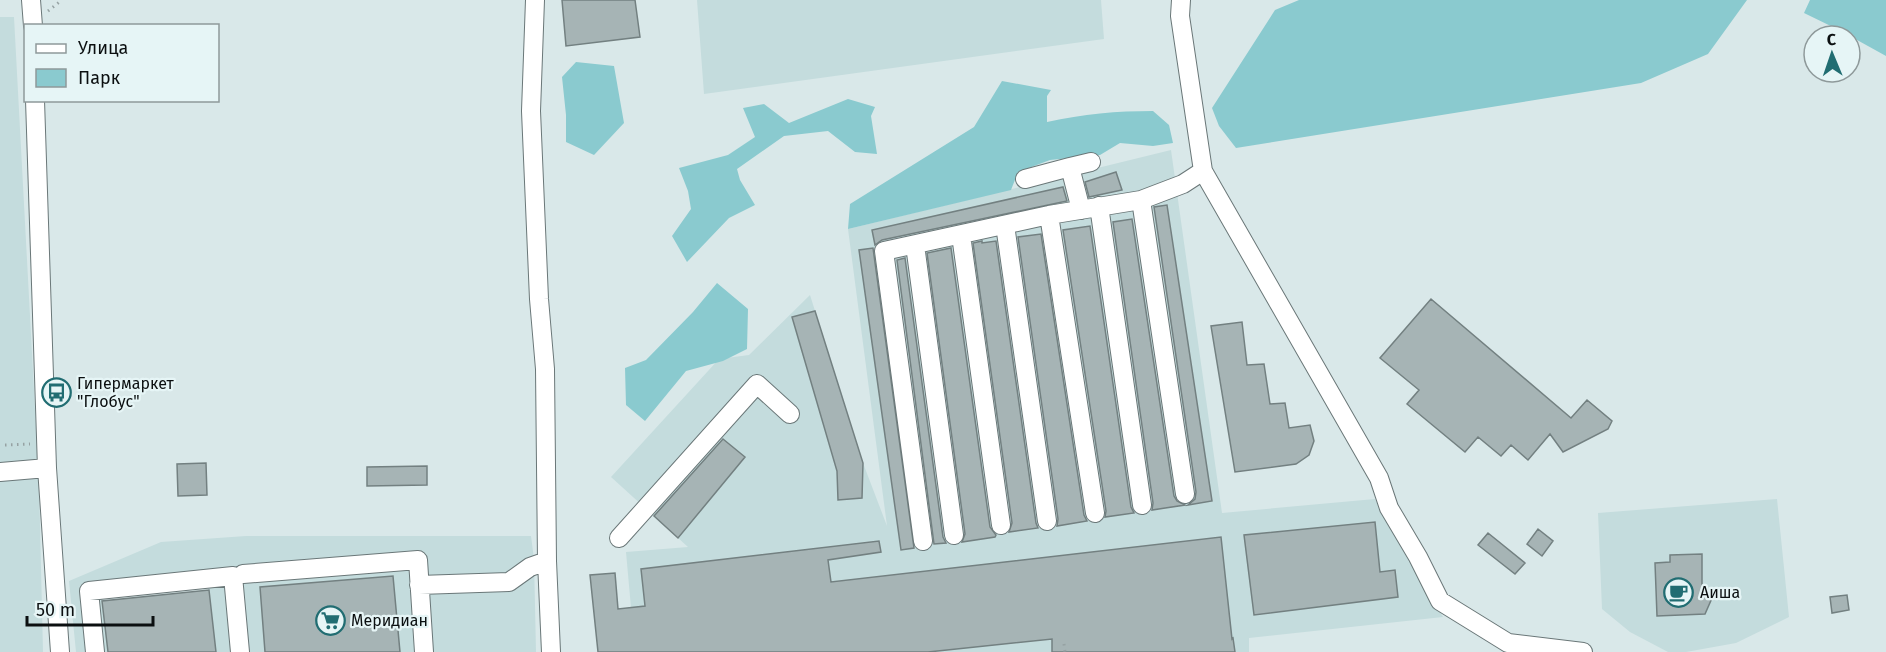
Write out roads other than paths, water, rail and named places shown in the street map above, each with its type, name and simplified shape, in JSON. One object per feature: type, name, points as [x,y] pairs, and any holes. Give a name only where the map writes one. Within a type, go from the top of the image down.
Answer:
[{"type":"street","points":[[31,0],[33,24]]},
{"type":"street","points":[[535,0],[531,111],[539,299],[545,369],[547,561],[551,652]]},
{"type":"street","points":[[1181,0],[1180,16],[1203,171],[1379,478],[1389,508],[1418,557],[1440,601],[1508,643],[1583,652]]},
{"type":"street","points":[[35,102],[47,468],[60,652]]},
{"type":"street","points":[[1025,179],[1091,162]]},
{"type":"street","points":[[1070,167],[1090,208],[1142,505]]},
{"type":"street","points":[[923,541],[884,251],[1049,215],[1141,200],[1183,184],[1203,171]]},
{"type":"street","points":[[1141,200],[1185,494]]},
{"type":"street","points":[[1049,215],[1095,513]]},
{"type":"street","points":[[1005,225],[1047,521]]},
{"type":"street","points":[[961,235],[1001,525]]},
{"type":"street","points":[[915,245],[954,535]]},
{"type":"street","points":[[619,538],[757,384],[790,414]]},
{"type":"street","points":[[0,472],[47,468]]},
{"type":"street","points":[[243,574],[418,560],[424,652]]},
{"type":"street","points":[[419,585],[508,582],[530,567],[547,561]]},
{"type":"street","points":[[95,652],[89,591],[233,576],[240,652]]},
{"type":"place","name":"Гипермаркет \"Глобус\"","points":[[56,392]]},
{"type":"place","name":"Аиша","points":[[1679,592]]},
{"type":"place","name":"Меридиан","points":[[330,620]]}]
